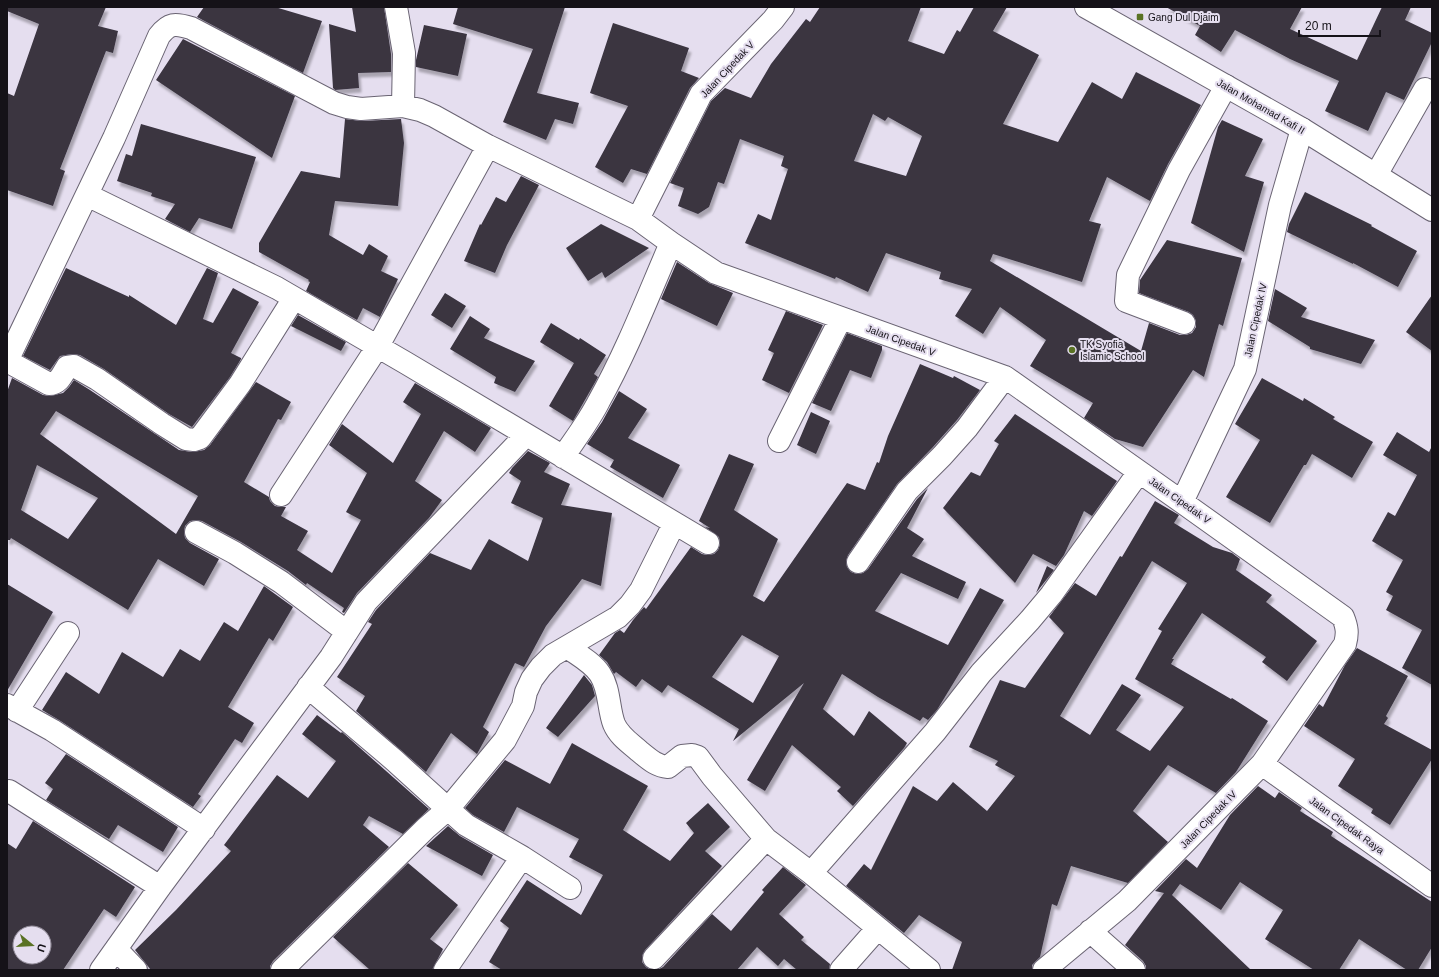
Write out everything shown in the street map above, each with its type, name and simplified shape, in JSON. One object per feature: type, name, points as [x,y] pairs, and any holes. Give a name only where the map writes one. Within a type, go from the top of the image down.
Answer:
[{"type":"street","points":[[396,7],[404,53],[402,106]]},
{"type":"street","name":"Jalan Cipedak V","points":[[783,7],[773,20],[701,94],[638,219],[716,273],[1005,377],[1343,617],[1347,625],[1345,644]]},
{"type":"street","name":"Jalan Mohamad Kafi II","points":[[1086,7],[1110,13],[1226,86],[1302,129],[1432,210]]},
{"type":"street","points":[[294,298],[240,384],[200,438],[194,440],[186,438],[162,424],[97,378],[74,366],[67,367],[58,381],[54,384],[49,384],[7,361],[114,138],[159,36],[165,29],[173,25],[182,25],[191,28],[334,103],[361,109],[402,106],[420,110],[434,116],[488,146],[638,219]]},
{"type":"street","points":[[1184,323],[1126,301],[1128,275],[1187,155],[1226,86]]},
{"type":"street","points":[[1376,175],[1425,89]]},
{"type":"street","name":"Jalan Cipedak IV","points":[[1182,502],[1245,369],[1280,205],[1302,129]]},
{"type":"street","points":[[281,495],[378,346],[488,146]]},
{"type":"street","points":[[87,195],[277,288],[378,346],[708,543]]},
{"type":"street","points":[[563,457],[599,403],[610,382],[671,243]]},
{"type":"street","points":[[780,441],[841,318]]},
{"type":"street","points":[[858,562],[907,491],[942,456],[967,428],[1005,377]]},
{"type":"street","points":[[101,970],[160,887],[331,657],[366,602],[526,435]]},
{"type":"street","points":[[811,873],[926,743],[981,672],[1030,620],[1051,595],[1139,472]]},
{"type":"street","points":[[282,970],[426,828],[448,809],[505,740],[524,706],[526,692],[532,679],[541,667],[553,655],[618,617],[630,605],[641,590],[674,524]]},
{"type":"street","points":[[196,532],[235,553],[281,582],[347,632]]},
{"type":"street","points":[[68,633],[12,708],[52,730],[204,829]]},
{"type":"street","name":"Jalan Cipedak IV","points":[[1044,970],[1127,901],[1262,764],[1345,644]]},
{"type":"street","points":[[567,647],[593,666],[601,675],[606,688],[614,725],[621,735],[652,762],[660,766],[668,767],[682,756],[692,755],[698,757],[766,839],[811,873],[929,970]]},
{"type":"street","points":[[308,688],[394,760],[466,825],[522,857],[570,888]]},
{"type":"street","name":"Jalan Cipedak Raya","points":[[1262,764],[1432,886]]},
{"type":"street","points":[[9,791],[160,887]]},
{"type":"street","points":[[654,958],[766,839]]},
{"type":"street","points":[[445,970],[522,857]]},
{"type":"street","points":[[842,970],[878,928]]},
{"type":"street","points":[[1090,931],[1134,970]]},
{"type":"street","points":[[116,949],[136,970]]},
{"type":"building","points":[[7,7],[106,7],[98,26],[118,31],[113,53],[106,51],[60,169],[65,171],[53,206],[7,190],[7,93],[14,96],[39,24],[7,11]]},
{"type":"building","points":[[204,7],[275,7],[322,21],[303,73],[197,17]]},
{"type":"building","points":[[352,7],[384,7],[391,54],[391,72],[358,73],[359,88],[335,90],[333,88],[329,24],[356,32]]},
{"type":"building","points":[[458,7],[565,7],[537,93],[579,103],[573,124],[555,119],[546,140],[503,122],[533,49],[453,24]]},
{"type":"building","points":[[820,7],[921,7],[908,41],[944,54],[957,30],[960,32],[974,7],[1007,7],[993,31],[1039,55],[1003,124],[1058,142],[1092,82],[1122,99],[1136,72],[1201,105],[1168,164],[1150,201],[1107,177],[1089,221],[1101,224],[1082,282],[993,254],[990,261],[1141,351],[1149,323],[1180,335],[1192,333],[1196,327],[1196,321],[1193,315],[1189,312],[1139,293],[1140,280],[1167,240],[1242,258],[1223,326],[1219,324],[1204,377],[1193,370],[1143,447],[1115,439],[1084,418],[1093,403],[1030,366],[1046,340],[1000,307],[983,334],[955,316],[972,289],[939,279],[941,272],[886,253],[868,292],[836,277],[835,279],[745,243],[758,214],[771,220],[788,169],[781,166],[784,156],[740,139],[724,184],[718,182],[709,207],[698,214],[678,206],[684,188],[670,183],[711,101],[725,88],[751,98],[771,64],[806,19],[810,22]],"holes":[[[873,114],[885,121],[888,117],[922,136],[906,176],[854,161]]]},
{"type":"building","points":[[1166,7],[1302,7],[1290,29],[1357,60],[1382,7],[1411,7],[1405,20],[1432,33],[1432,42],[1404,100],[1386,92],[1368,131],[1325,111],[1339,81],[1290,59],[1235,30],[1221,52],[1195,35],[1200,26]]},
{"type":"building","points":[[613,23],[689,48],[681,71],[699,78],[690,88],[647,174],[631,169],[623,183],[595,167],[628,106],[590,93]]},
{"type":"building","points":[[424,25],[467,34],[458,76],[416,67],[416,60]]},
{"type":"building","points":[[183,39],[295,96],[272,158],[156,80]]},
{"type":"building","points":[[345,119],[362,121],[401,119],[404,143],[398,206],[335,201],[329,235],[363,255],[369,244],[388,256],[381,271],[398,279],[380,317],[363,308],[357,320],[306,291],[310,282],[308,281],[309,280],[259,252],[259,243],[301,171],[340,178]]},
{"type":"building","points":[[1222,120],[1263,139],[1245,176],[1264,182],[1244,252],[1191,223],[1218,127]]},
{"type":"building","points":[[141,124],[256,157],[232,229],[199,218],[190,232],[165,219],[175,204],[151,196],[152,193],[117,181],[126,154],[132,156]]},
{"type":"building","points":[[521,176],[539,185],[507,245],[495,273],[464,261],[480,224],[481,225],[496,197],[506,202]]},
{"type":"building","points":[[1305,192],[1372,225],[1371,226],[1417,251],[1398,287],[1353,263],[1287,232],[1289,224]]},
{"type":"building","points":[[601,224],[649,248],[605,278],[602,272],[588,281],[566,248]]},
{"type":"building","points":[[677,262],[709,283],[733,293],[717,326],[661,299]]},
{"type":"building","points":[[66,268],[129,297],[129,295],[176,325],[207,268],[218,273],[203,319],[213,323],[233,288],[259,302],[231,353],[241,359],[230,377],[192,427],[169,414],[104,369],[80,355],[72,354],[60,356],[50,370],[23,356]]},
{"type":"building","points":[[1275,289],[1307,308],[1301,317],[1375,340],[1361,364],[1310,349],[1310,347],[1268,321]]},
{"type":"building","points":[[445,293],[466,306],[452,328],[431,315]]},
{"type":"building","points":[[1432,295],[1432,351],[1406,332]]},
{"type":"building","points":[[786,311],[823,325],[789,393],[762,380],[774,353],[768,350]]},
{"type":"building","points":[[298,315],[346,342],[341,351],[291,326]]},
{"type":"building","points":[[470,316],[490,329],[484,338],[535,361],[515,392],[494,383],[496,377],[450,349]]},
{"type":"building","points":[[551,323],[579,340],[580,338],[606,355],[594,374],[598,377],[573,421],[549,406],[574,363],[540,342]]},
{"type":"building","points":[[847,333],[882,346],[882,350],[871,378],[850,370],[831,411],[812,403]]},
{"type":"building","points":[[920,364],[953,378],[954,376],[980,390],[957,420],[897,484],[848,555],[846,561],[847,567],[851,572],[857,574],[863,573],[868,569],[917,499],[928,488],[907,528],[924,539],[912,556],[966,582],[958,599],[901,573],[875,611],[948,645],[980,588],[1004,600],[937,710],[928,720],[923,717],[920,721],[842,674],[823,709],[854,736],[869,711],[907,743],[853,806],[837,791],[841,787],[792,745],[765,791],[747,780],[804,683],[733,741],[739,729],[668,685],[662,693],[642,679],[636,687],[616,672],[614,674],[607,662],[599,655],[615,633],[620,630],[624,633],[644,607],[646,609],[691,547],[702,554],[707,555],[714,554],[718,550],[720,544],[719,537],[705,527],[710,528],[699,521],[729,454],[754,464],[734,510],[778,539],[753,596],[764,602],[847,483],[865,490],[877,462],[879,463],[888,436]],"holes":[[[742,635],[779,656],[753,703],[712,677]]]},
{"type":"building","points":[[12,378],[43,395],[50,396],[63,393],[74,380],[179,450],[192,452],[204,450],[210,445],[256,382],[291,402],[281,420],[278,419],[244,482],[269,497],[270,501],[275,506],[286,507],[281,516],[308,531],[297,550],[332,573],[361,520],[346,512],[367,473],[329,445],[342,424],[393,463],[421,414],[403,402],[415,383],[491,428],[475,452],[444,431],[415,481],[442,500],[429,518],[357,593],[344,613],[342,612],[344,608],[307,583],[306,585],[288,571],[241,542],[202,521],[196,520],[190,521],[185,526],[185,538],[190,543],[219,559],[204,586],[158,559],[128,610],[11,538],[10,540],[7,540],[7,392]],"holes":[[[56,411],[198,496],[176,534],[40,434]],[[37,465],[98,498],[68,539],[21,510]]]},
{"type":"building","points":[[1262,378],[1303,401],[1304,398],[1335,417],[1333,419],[1373,442],[1352,478],[1312,454],[1270,523],[1226,497],[1260,440],[1235,424]]},
{"type":"building","points":[[619,391],[647,409],[628,438],[680,465],[663,498],[610,467],[614,460],[587,444],[602,422]]},
{"type":"building","points":[[811,412],[830,421],[816,454],[797,445]]},
{"type":"building","points":[[1015,414],[1117,481],[1092,516],[1084,511],[1064,555],[1056,566],[1033,554],[1015,583],[943,508],[971,472],[980,476],[999,444],[994,441]]},
{"type":"building","points":[[1397,432],[1429,452],[1432,446],[1432,685],[1402,668],[1422,630],[1386,610],[1393,596],[1386,592],[1403,560],[1372,541],[1388,512],[1395,516],[1417,475],[1383,455]]},
{"type":"building","points":[[528,451],[550,463],[544,472],[570,484],[561,505],[612,513],[601,586],[582,579],[546,626],[524,667],[515,663],[483,727],[489,732],[477,754],[451,733],[426,772],[356,711],[365,696],[337,677],[372,624],[368,622],[376,610],[430,553],[471,570],[489,539],[528,561],[543,518],[511,503],[521,481],[509,473]]},
{"type":"building","points":[[1155,501],[1179,515],[1174,523],[1213,547],[1232,553],[1240,559],[1236,570],[1272,595],[1266,602],[1317,641],[1287,681],[1262,662],[1266,657],[1202,613],[1172,659],[1174,659],[1171,664],[1231,699],[1232,698],[1268,721],[1236,772],[1216,793],[1168,765],[1133,811],[1168,842],[1128,883],[1071,866],[1057,906],[1052,904],[1040,957],[1032,965],[1032,970],[952,970],[962,942],[919,915],[904,933],[846,886],[864,864],[871,870],[913,786],[937,801],[953,782],[987,811],[1015,776],[995,765],[998,761],[969,747],[1000,680],[1025,688],[1064,633],[1049,617],[1075,583],[1096,596],[1120,556],[1122,557]],"holes":[[[1152,561],[1187,583],[1158,629],[1162,631],[1135,679],[1184,707],[1150,751],[1116,730],[1141,695],[1122,684],[1090,735],[1060,716]]]},
{"type":"building","points":[[1047,566],[1054,570],[1036,593]]},
{"type":"building","points":[[7,584],[53,612],[7,691]]},
{"type":"building","points":[[264,586],[293,607],[273,641],[269,638],[228,707],[254,723],[242,743],[235,739],[198,794],[201,796],[193,807],[42,710],[66,672],[99,694],[122,652],[163,677],[180,649],[200,661],[224,622],[238,631]]},
{"type":"building","points":[[1357,648],[1408,676],[1386,716],[1388,718],[1384,724],[1432,750],[1432,759],[1390,825],[1371,813],[1373,809],[1338,786],[1355,759],[1304,726],[1319,704],[1323,707],[1345,665]]},
{"type":"building","points":[[584,675],[592,685],[595,696],[558,737],[546,728]]},
{"type":"building","points":[[317,715],[341,733],[342,732],[429,809],[403,834],[369,816],[363,825],[389,847],[273,961],[270,966],[270,970],[151,970],[135,950],[176,910],[231,851],[224,845],[277,775],[308,798],[336,761],[302,734]]},
{"type":"building","points":[[572,743],[648,786],[623,830],[670,861],[694,833],[686,823],[708,803],[730,827],[705,851],[722,866],[645,950],[642,956],[642,962],[651,970],[502,970],[489,962],[509,928],[500,921],[527,880],[581,915],[603,875],[569,857],[579,839],[517,807],[504,832],[473,815],[465,808],[505,760],[550,784]]},
{"type":"building","points":[[66,754],[178,827],[163,852],[118,825],[109,839],[46,800],[53,789],[45,783]]},
{"type":"building","points":[[1258,786],[1275,798],[1279,792],[1302,808],[1300,811],[1333,832],[1331,836],[1432,902],[1432,947],[1418,970],[1407,970],[1359,939],[1339,970],[1314,970],[1265,939],[1283,910],[1240,882],[1221,910],[1180,884],[1172,895],[1251,970],[1146,970],[1146,966],[1143,961],[1125,945],[1164,893],[1155,891],[1186,859],[1197,868],[1230,815]]},
{"type":"building","points":[[33,821],[135,887],[116,917],[104,909],[63,970],[7,970],[7,843],[16,849]]},
{"type":"building","points":[[448,826],[460,836],[493,855],[482,876],[426,846]]},
{"type":"building","points":[[408,863],[458,905],[430,939],[443,949],[432,970],[370,970],[333,937]]},
{"type":"building","points":[[783,867],[806,885],[779,914],[804,937],[801,940],[830,964],[829,970],[797,970],[784,959],[778,966],[757,947],[737,970],[657,970],[663,967],[712,914],[731,931],[764,892],[762,890]]},
{"type":"place","name":"Gang Dul Djaim","points":[[1140,17]]},
{"type":"place","name":"TK Syofia Islamic School","points":[[1072,350]]}]
